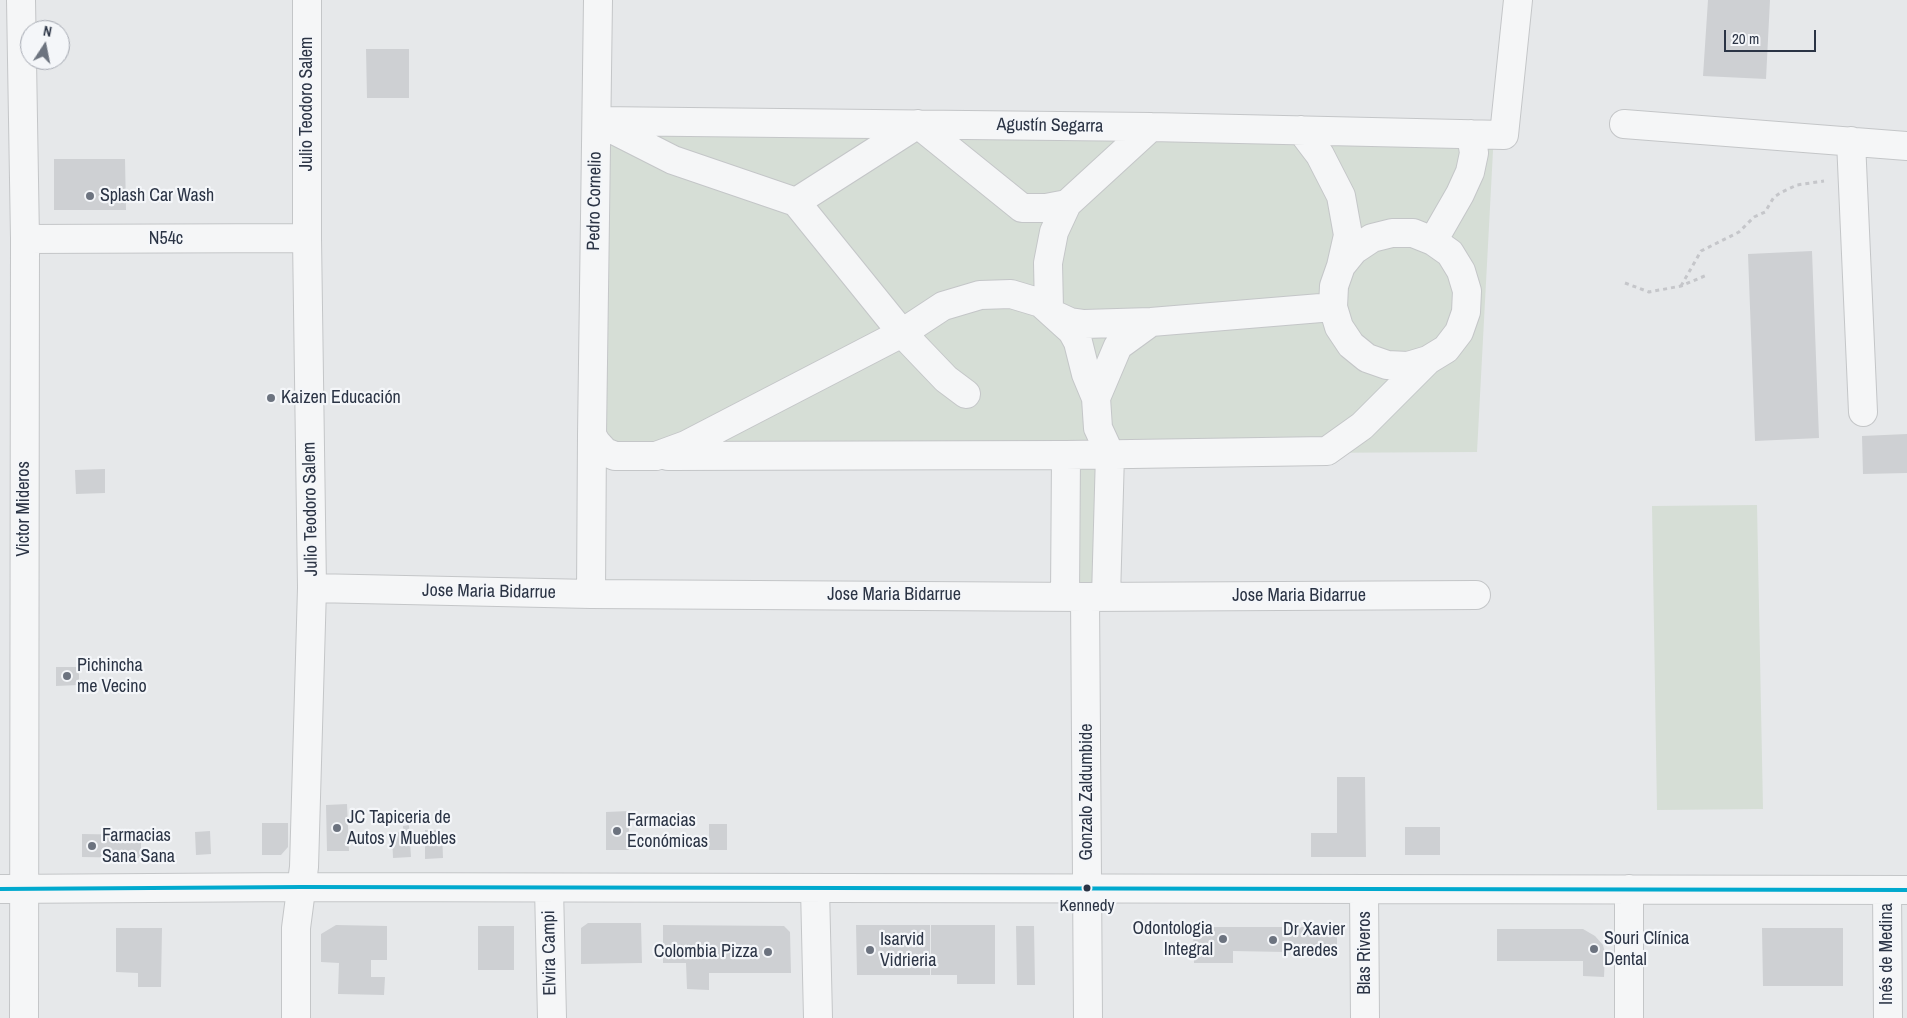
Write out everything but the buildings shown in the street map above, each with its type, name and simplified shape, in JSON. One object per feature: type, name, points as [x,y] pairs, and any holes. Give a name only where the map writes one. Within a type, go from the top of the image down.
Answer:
[{"type":"street","name":"Victor Mideros","points":[[21,0],[25,239],[12,594],[12,889],[24,1018]]},
{"type":"street","name":"Julio Teodoro Salem","points":[[296,1018],[296,928],[304,867],[312,588],[306,0]]},
{"type":"street","name":"Pedro Cornelio","points":[[591,594],[598,0]]},
{"type":"street","name":"Agustín Segarra","points":[[597,121],[1151,127],[1504,134],[1518,0]]},
{"type":"street","points":[[597,121],[673,160],[796,202],[902,333],[946,379],[966,394]]},
{"type":"street","points":[[796,202],[918,124],[1022,208],[1046,208],[1067,204]]},
{"type":"street","points":[[1624,124],[1907,146]]},
{"type":"street","points":[[1053,313],[1050,255],[1054,232],[1067,204],[1151,127]]},
{"type":"street","points":[[1300,130],[1320,155],[1340,196],[1348,236],[1334,286],[1333,308],[1339,327],[1351,345],[1367,358],[1387,365],[1408,366],[1428,360]]},
{"type":"street","points":[[1433,241],[1460,194],[1470,172],[1474,153],[1471,134]]},
{"type":"street","points":[[1850,141],[1863,412]]},
{"type":"street","points":[[592,436],[605,452],[615,456],[1066,455],[1327,451],[1362,426],[1428,360],[1446,349],[1459,332],[1466,312],[1467,291],[1461,271],[1450,253],[1433,241],[1413,233],[1392,233],[1372,238],[1354,250],[1341,266]]},
{"type":"street","name":"N54c","points":[[25,239],[307,238]]},
{"type":"street","points":[[656,456],[686,445],[902,333],[943,306],[980,295],[1011,294],[1041,303],[1072,330],[1078,342],[1086,374],[1096,398],[1098,428],[1110,454],[1085,597]]},
{"type":"street","points":[[1053,313],[1070,322],[1084,324],[1151,322],[1333,308]]},
{"type":"street","points":[[1096,398],[1118,346],[1151,322]]},
{"type":"street","points":[[1066,455],[1085,597]]},
{"type":"street","name":"Jose Maria Bidarrue","points":[[312,588],[591,594],[1085,597],[1476,595]]},
{"type":"street","name":"Gonzalo Zaldumbide","points":[[1085,597],[1088,1018]]},
{"type":"street","points":[[12,889],[302,887],[1897,890]]},
{"type":"street","name":"Elvira Campi","points":[[549,888],[552,1018]]},
{"type":"street","points":[[816,888],[818,1018]]},
{"type":"street","name":"Blas Riveros","points":[[1364,889],[1365,1018]]},
{"type":"street","points":[[1629,889],[1629,1018]]},
{"type":"street","name":"Inés de Medina","points":[[1888,1018],[1897,890]]},
{"type":"path","points":[[1681,286],[1701,251],[1739,232],[1754,217],[1765,212],[1774,197],[1796,185],[1825,181]]},
{"type":"path","points":[[1625,283],[1649,292],[1681,286],[1707,275]]},
{"type":"shaded area","points":[[597,121],[1494,132],[1477,452],[1110,454],[1106,597],[1065,596],[1066,455],[627,455],[593,433]]},
{"type":"shaded area","points":[[1757,505],[1763,809],[1657,810],[1652,506]]},
{"type":"transit line","points":[[0,889],[302,887],[1907,890]]},
{"type":"place","name":"Splash Car Wash","points":[[90,196]]},
{"type":"place","name":"Kaizen Educación","points":[[271,398]]},
{"type":"place","name":"Pichincha me Vecino","points":[[67,676]]},
{"type":"place","name":"JC Tapiceria de Autos y Muebles","points":[[337,828]]},
{"type":"place","name":"Farmacias Económicas","points":[[617,831]]},
{"type":"place","name":"Farmacias Sana Sana","points":[[92,846]]},
{"type":"place","name":"Kennedy","points":[[1087,888]]},
{"type":"place","name":"Odontologia Integral","points":[[1223,939]]},
{"type":"place","name":"Dr Xavier Paredes","points":[[1273,940]]},
{"type":"place","name":"Souri Clínica Dental","points":[[1594,949]]},
{"type":"place","name":"Isarvid Vidrieria","points":[[870,950]]},
{"type":"place","name":"Colombia Pizza","points":[[768,952]]}]
